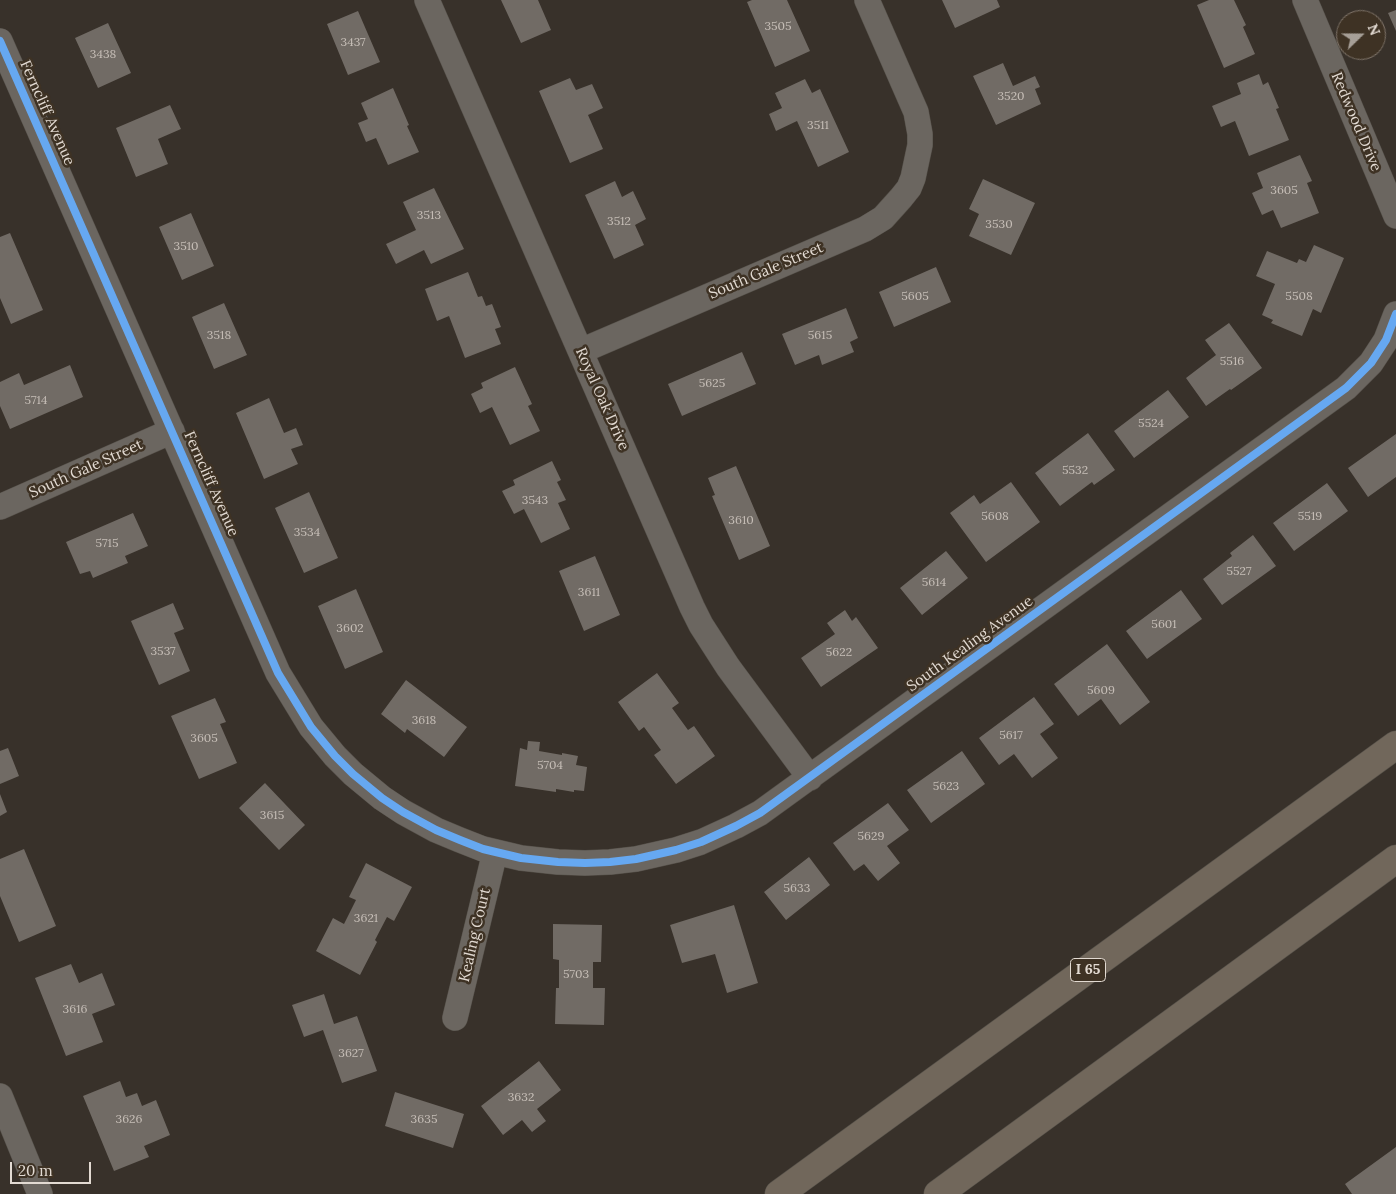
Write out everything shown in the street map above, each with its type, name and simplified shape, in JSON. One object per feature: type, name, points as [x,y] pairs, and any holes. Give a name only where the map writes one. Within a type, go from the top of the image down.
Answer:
[{"type":"highway","name":"I 65","points":[[779,1194],[1396,745]]},
{"type":"highway","points":[[938,1194],[1396,859]]},
{"type":"street","name":"Royal Oak Drive","points":[[427,0],[692,607],[701,625],[728,667],[810,778]]},
{"type":"street","name":"South Gale Street","points":[[581,351],[873,225],[890,212],[909,188],[913,178],[920,145],[920,134],[916,112],[867,0]]},
{"type":"street","name":"Redwood Drive","points":[[1305,0],[1396,216]]},
{"type":"street","name":"Ferncliff Avenue","points":[[0,41],[278,673],[310,727],[353,774],[382,798],[436,830],[495,852]]},
{"type":"street","name":"South Kealing Avenue","points":[[495,852],[521,858],[558,862],[585,863],[636,859],[662,854],[701,842],[760,813],[1346,388],[1371,363],[1386,340],[1396,314]]},
{"type":"street","name":"South Gale Street","points":[[0,507],[172,431]]},
{"type":"street","name":"Kealing Court","points":[[456,1018],[495,852]]},
{"type":"street","points":[[0,1096],[40,1194]]},
{"type":"building","points":[[501,0],[538,0],[551,30],[521,43]]},
{"type":"building","points":[[752,0],[787,0],[810,51],[775,67],[747,2]]},
{"type":"building","points":[[942,0],[997,0],[1000,7],[955,28]]},
{"type":"building","points":[[1209,0],[1234,0],[1246,25],[1243,27],[1255,54],[1224,68],[1197,5]]},
{"type":"building","points":[[1396,10],[1396,31],[1388,13]]},
{"type":"building","points":[[358,11],[380,62],[348,75],[327,24]]},
{"type":"building","points":[[108,23],[131,73],[98,88],[75,38]]},
{"type":"building","points":[[1003,63],[1013,86],[1035,76],[1040,87],[1035,89],[1041,104],[996,125],[973,76]]},
{"type":"building","points":[[1259,74],[1263,85],[1268,82],[1279,108],[1276,109],[1289,140],[1249,156],[1235,121],[1221,127],[1212,106],[1241,94],[1237,83]]},
{"type":"building","points":[[570,78],[576,90],[592,84],[603,108],[588,115],[603,149],[570,163],[539,91]]},
{"type":"building","points":[[805,79],[812,93],[820,89],[849,152],[818,167],[797,121],[776,131],[769,114],[782,108],[775,93]]},
{"type":"building","points":[[393,88],[419,152],[388,165],[376,138],[366,142],[358,123],[368,119],[361,103]]},
{"type":"building","points":[[170,105],[181,129],[158,139],[168,164],[136,177],[116,128]]},
{"type":"building","points":[[1300,155],[1312,181],[1307,183],[1319,213],[1281,228],[1273,210],[1262,215],[1252,193],[1263,188],[1257,173]]},
{"type":"building","points":[[983,179],[1035,203],[1011,255],[969,236],[979,214],[969,209]]},
{"type":"building","points":[[615,181],[622,197],[633,191],[646,219],[635,225],[644,245],[614,259],[585,195]]},
{"type":"building","points":[[434,188],[464,249],[431,264],[424,250],[396,264],[386,244],[416,230],[403,202]]},
{"type":"building","points":[[191,213],[214,266],[182,280],[159,227]]},
{"type":"building","points":[[10,233],[43,310],[11,324],[0,298],[0,237]]},
{"type":"building","points":[[1314,245],[1344,258],[1321,313],[1313,309],[1302,336],[1271,323],[1273,320],[1262,315],[1275,284],[1256,276],[1267,251],[1297,263],[1299,259],[1306,262]]},
{"type":"building","points":[[936,267],[951,302],[894,327],[879,292]]},
{"type":"building","points":[[468,272],[478,297],[482,296],[486,306],[492,304],[501,327],[495,329],[501,344],[465,358],[449,316],[437,321],[425,289]]},
{"type":"building","points":[[224,303],[247,355],[214,369],[192,317]]},
{"type":"building","points":[[846,308],[858,338],[850,342],[854,352],[822,365],[819,355],[795,365],[782,334]]},
{"type":"building","points":[[1229,323],[1262,368],[1206,406],[1186,378],[1216,355],[1205,340]]},
{"type":"building","points":[[742,352],[756,384],[682,416],[668,384]]},
{"type":"building","points":[[70,365],[83,397],[10,429],[0,406],[0,382],[19,373],[24,385]]},
{"type":"building","points":[[515,367],[532,404],[528,406],[540,431],[510,445],[492,407],[480,413],[471,394],[483,388],[481,383]]},
{"type":"building","points":[[1168,390],[1189,417],[1134,458],[1114,431]]},
{"type":"building","points":[[269,398],[284,433],[296,428],[303,445],[291,449],[298,464],[264,479],[236,413]]},
{"type":"building","points":[[1088,433],[1115,470],[1094,485],[1092,482],[1060,506],[1035,473]]},
{"type":"building","points":[[1396,434],[1396,477],[1368,497],[1348,468]]},
{"type":"building","points":[[552,461],[561,480],[557,482],[566,500],[558,503],[570,529],[541,543],[524,509],[514,514],[502,491],[515,485],[513,480]]},
{"type":"building","points":[[736,466],[770,546],[739,560],[712,496],[715,495],[708,478]]},
{"type":"building","points":[[1011,482],[1040,522],[986,562],[950,513],[974,495],[980,504]]},
{"type":"building","points":[[1327,483],[1348,511],[1294,551],[1273,523]]},
{"type":"building","points":[[309,492],[338,558],[304,573],[275,508]]},
{"type":"building","points":[[133,513],[148,546],[125,556],[128,563],[93,578],[90,571],[80,574],[66,542]]},
{"type":"building","points":[[1253,535],[1276,566],[1222,605],[1203,579],[1232,556],[1230,553]]},
{"type":"building","points":[[946,551],[968,578],[922,615],[900,588]]},
{"type":"building","points":[[595,556],[620,615],[584,631],[559,571]]},
{"type":"building","points":[[356,589],[383,652],[345,669],[318,606]]},
{"type":"building","points":[[1181,590],[1202,619],[1147,659],[1126,631]]},
{"type":"building","points":[[173,603],[184,629],[174,633],[190,671],[159,685],[131,621]]},
{"type":"building","points":[[845,610],[852,621],[856,617],[878,648],[821,687],[801,658],[835,634],[827,623]]},
{"type":"building","points":[[1107,644],[1150,702],[1120,725],[1101,699],[1078,716],[1054,684]]},
{"type":"building","points":[[657,673],[679,703],[672,708],[688,730],[694,726],[715,756],[676,784],[654,755],[661,750],[644,727],[639,731],[618,702]]},
{"type":"building","points":[[406,680],[467,727],[444,757],[407,729],[405,733],[381,714]]},
{"type":"building","points":[[1034,697],[1054,724],[1040,734],[1058,758],[1032,778],[1014,754],[999,765],[979,738]]},
{"type":"building","points":[[215,698],[226,722],[220,724],[237,763],[199,779],[171,716]]},
{"type":"building","points":[[528,741],[540,742],[539,751],[578,756],[576,765],[587,767],[584,791],[574,790],[574,792],[556,789],[556,792],[515,786],[520,748],[527,750]]},
{"type":"building","points":[[8,748],[19,776],[0,784],[0,751]]},
{"type":"building","points":[[962,751],[985,784],[931,823],[907,790]]},
{"type":"building","points":[[265,783],[305,825],[279,850],[239,808]]},
{"type":"building","points":[[0,794],[7,812],[0,816]]},
{"type":"building","points":[[888,803],[909,830],[887,846],[900,863],[878,881],[864,864],[854,871],[833,843]]},
{"type":"building","points":[[24,849],[56,926],[19,942],[0,896],[0,859]]},
{"type":"building","points":[[809,857],[830,885],[786,920],[764,892]]},
{"type":"building","points":[[366,863],[412,887],[394,921],[387,917],[360,975],[316,951],[333,918],[344,924],[356,900],[349,897]]},
{"type":"building","points":[[734,905],[758,983],[727,993],[715,954],[682,963],[670,925]]},
{"type":"building","points":[[553,924],[602,925],[601,962],[593,962],[593,988],[605,988],[604,1025],[555,1024],[556,988],[559,988],[559,960],[553,959]]},
{"type":"building","points":[[71,964],[79,983],[102,973],[115,1005],[92,1014],[103,1042],[66,1056],[35,978]]},
{"type":"building","points":[[324,994],[334,1024],[357,1016],[377,1071],[342,1083],[323,1030],[304,1037],[292,1005]]},
{"type":"building","points":[[539,1061],[561,1090],[537,1109],[546,1121],[532,1132],[522,1120],[503,1135],[481,1106]]},
{"type":"building","points":[[120,1081],[126,1097],[137,1093],[142,1106],[156,1100],[170,1135],[144,1146],[149,1157],[114,1171],[83,1096]]},
{"type":"building","points":[[395,1092],[464,1114],[453,1148],[385,1126]]},
{"type":"building","points":[[1396,1147],[1396,1194],[1352,1194],[1345,1184]]},
{"type":"cycle path","points":[[0,41],[278,673],[311,727],[353,774],[382,798],[403,812],[436,830],[483,849],[521,858],[585,863],[636,859],[701,842],[760,813],[1346,388],[1371,363],[1386,340],[1396,314]]}]
